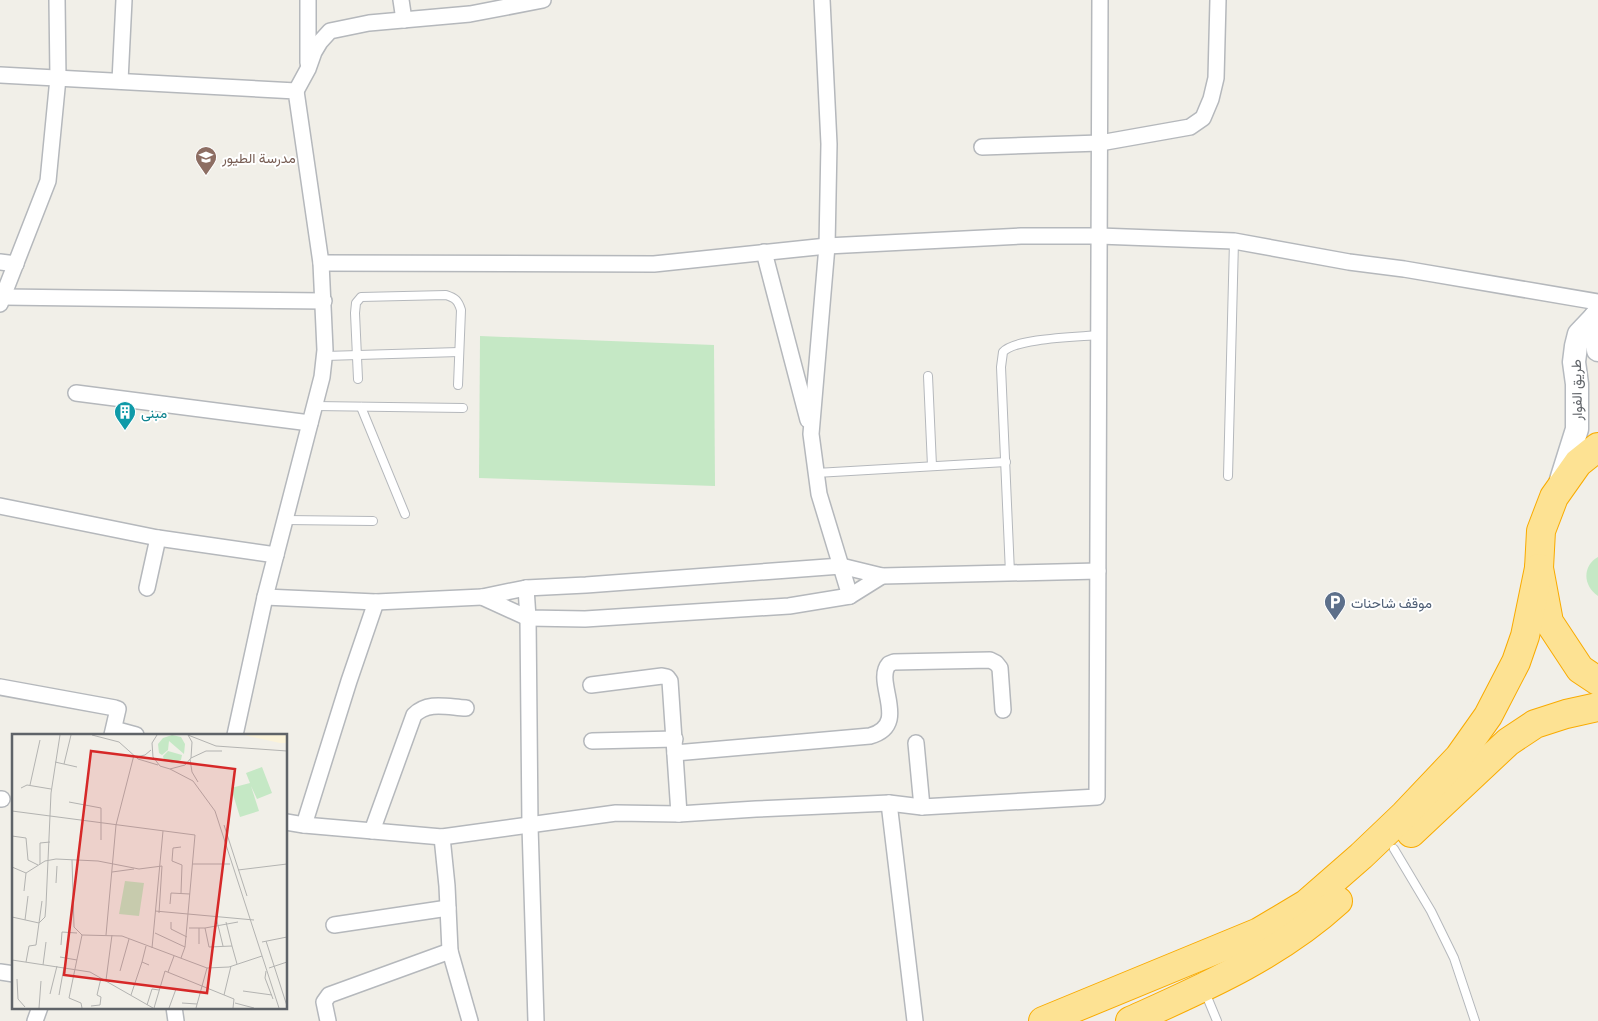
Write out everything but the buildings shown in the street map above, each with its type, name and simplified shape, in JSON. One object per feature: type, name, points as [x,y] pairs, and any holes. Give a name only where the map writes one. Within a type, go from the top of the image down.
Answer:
[{"type":"highway","points":[[1043,1021],[1259,932],[1306,904],[1362,856],[1404,815],[1459,757],[1488,716],[1516,662],[1530,613],[1539,568],[1542,530],[1554,497],[1578,463],[1598,447]]},
{"type":"highway","points":[[1539,568],[1549,622],[1580,669],[1598,681]]},
{"type":"highway","points":[[1130,1021],[1235,972],[1292,937],[1322,915],[1508,742],[1536,724],[1566,714],[1598,707]]},
{"type":"main road","name":"طريق الفوار","points":[[1597,311],[1598,350]]},
{"type":"main road","name":"طريق الفوار","points":[[1554,497],[1577,429],[1577,384],[1574,362],[1576,346],[1579,334],[1597,311]]},
{"type":"street","points":[[57,0],[58,78],[48,181],[2,300],[324,301]]},
{"type":"street","points":[[120,81],[124,0]]},
{"type":"street","points":[[308,0],[308,69]]},
{"type":"street","points":[[400,0],[404,20]]},
{"type":"street","points":[[235,734],[265,597],[315,406],[325,356],[321,263],[296,91],[317,47],[330,31],[369,23],[470,14],[543,0]]},
{"type":"street","points":[[811,434],[827,246],[829,144],[822,0]]},
{"type":"street","points":[[288,822],[442,837],[616,813],[680,814],[889,803],[922,807],[1097,797],[1100,0]]},
{"type":"street","points":[[982,147],[1100,143],[1190,128],[1203,118],[1211,99],[1216,78],[1218,0]]},
{"type":"street","points":[[0,75],[296,91]]},
{"type":"street","points":[[321,263],[654,264],[827,246],[1022,236],[1100,236],[1234,241],[1348,262],[1404,268],[1597,311]]},
{"type":"street","points":[[764,252],[811,434],[819,494],[850,596]]},
{"type":"street","points":[[0,262],[16,264]]},
{"type":"street","points":[[76,393],[310,423]]},
{"type":"street","points":[[0,506],[158,538],[276,555]]},
{"type":"street","points":[[146,588],[158,538]]},
{"type":"street","points":[[265,597],[376,602],[482,597],[526,588],[841,566],[882,576],[1098,571]]},
{"type":"street","points":[[482,597],[528,618],[585,619],[789,606],[850,596],[882,576]]},
{"type":"street","points":[[526,588],[528,618],[532,1020]]},
{"type":"street","points":[[304,825],[376,602]]},
{"type":"street","points":[[592,741],[675,746],[870,736],[878,734],[883,731],[889,722],[889,701],[885,672],[889,664],[894,662],[990,660],[1000,668],[1003,710]]},
{"type":"street","points":[[590,685],[648,677],[667,677],[670,681],[680,814]]},
{"type":"street","points":[[0,687],[118,709],[113,732],[128,734]]},
{"type":"street","points":[[372,831],[414,715],[421,708],[430,706],[466,708]]},
{"type":"street","points":[[916,743],[922,807]]},
{"type":"street","points":[[889,803],[915,1021]]},
{"type":"street","points":[[442,837],[450,951],[470,1021]]},
{"type":"street","points":[[334,925],[448,908]]},
{"type":"street","points":[[328,1021],[324,1002],[329,995],[450,951]]},
{"type":"street","points":[[35,1021],[40,1008]]},
{"type":"street","points":[[174,1008],[176,1021]]},
{"type":"lane","points":[[1228,476],[1234,241]]},
{"type":"lane","points":[[358,379],[356,304],[361,297],[446,295],[454,297],[461,310],[458,385]]},
{"type":"lane","points":[[1010,573],[1001,368],[1003,352],[1010,346],[1029,341],[1099,335]]},
{"type":"lane","points":[[325,356],[459,352]]},
{"type":"lane","points":[[928,376],[932,466]]},
{"type":"lane","points":[[315,406],[463,408]]},
{"type":"lane","points":[[361,407],[405,514]]},
{"type":"lane","points":[[816,472],[1006,462]]},
{"type":"lane","points":[[285,520],[374,521]]},
{"type":"lane","points":[[1394,849],[1431,911],[1450,950],[1475,1021]]},
{"type":"lane","points":[[1203,988],[1217,1021]]},
{"type":"green space","points":[[480,336],[714,345],[715,486],[479,478]]},
{"type":"green space","points":[[1598,557],[1598,596],[1589,587],[1586,576],[1589,565]]},
{"type":"place","name":"مدرسة الطيور","points":[[206,176]]},
{"type":"place","name":"مبنى","points":[[125,431]]},
{"type":"place","name":"موقف شاحنات","points":[[1335,621]]}]
